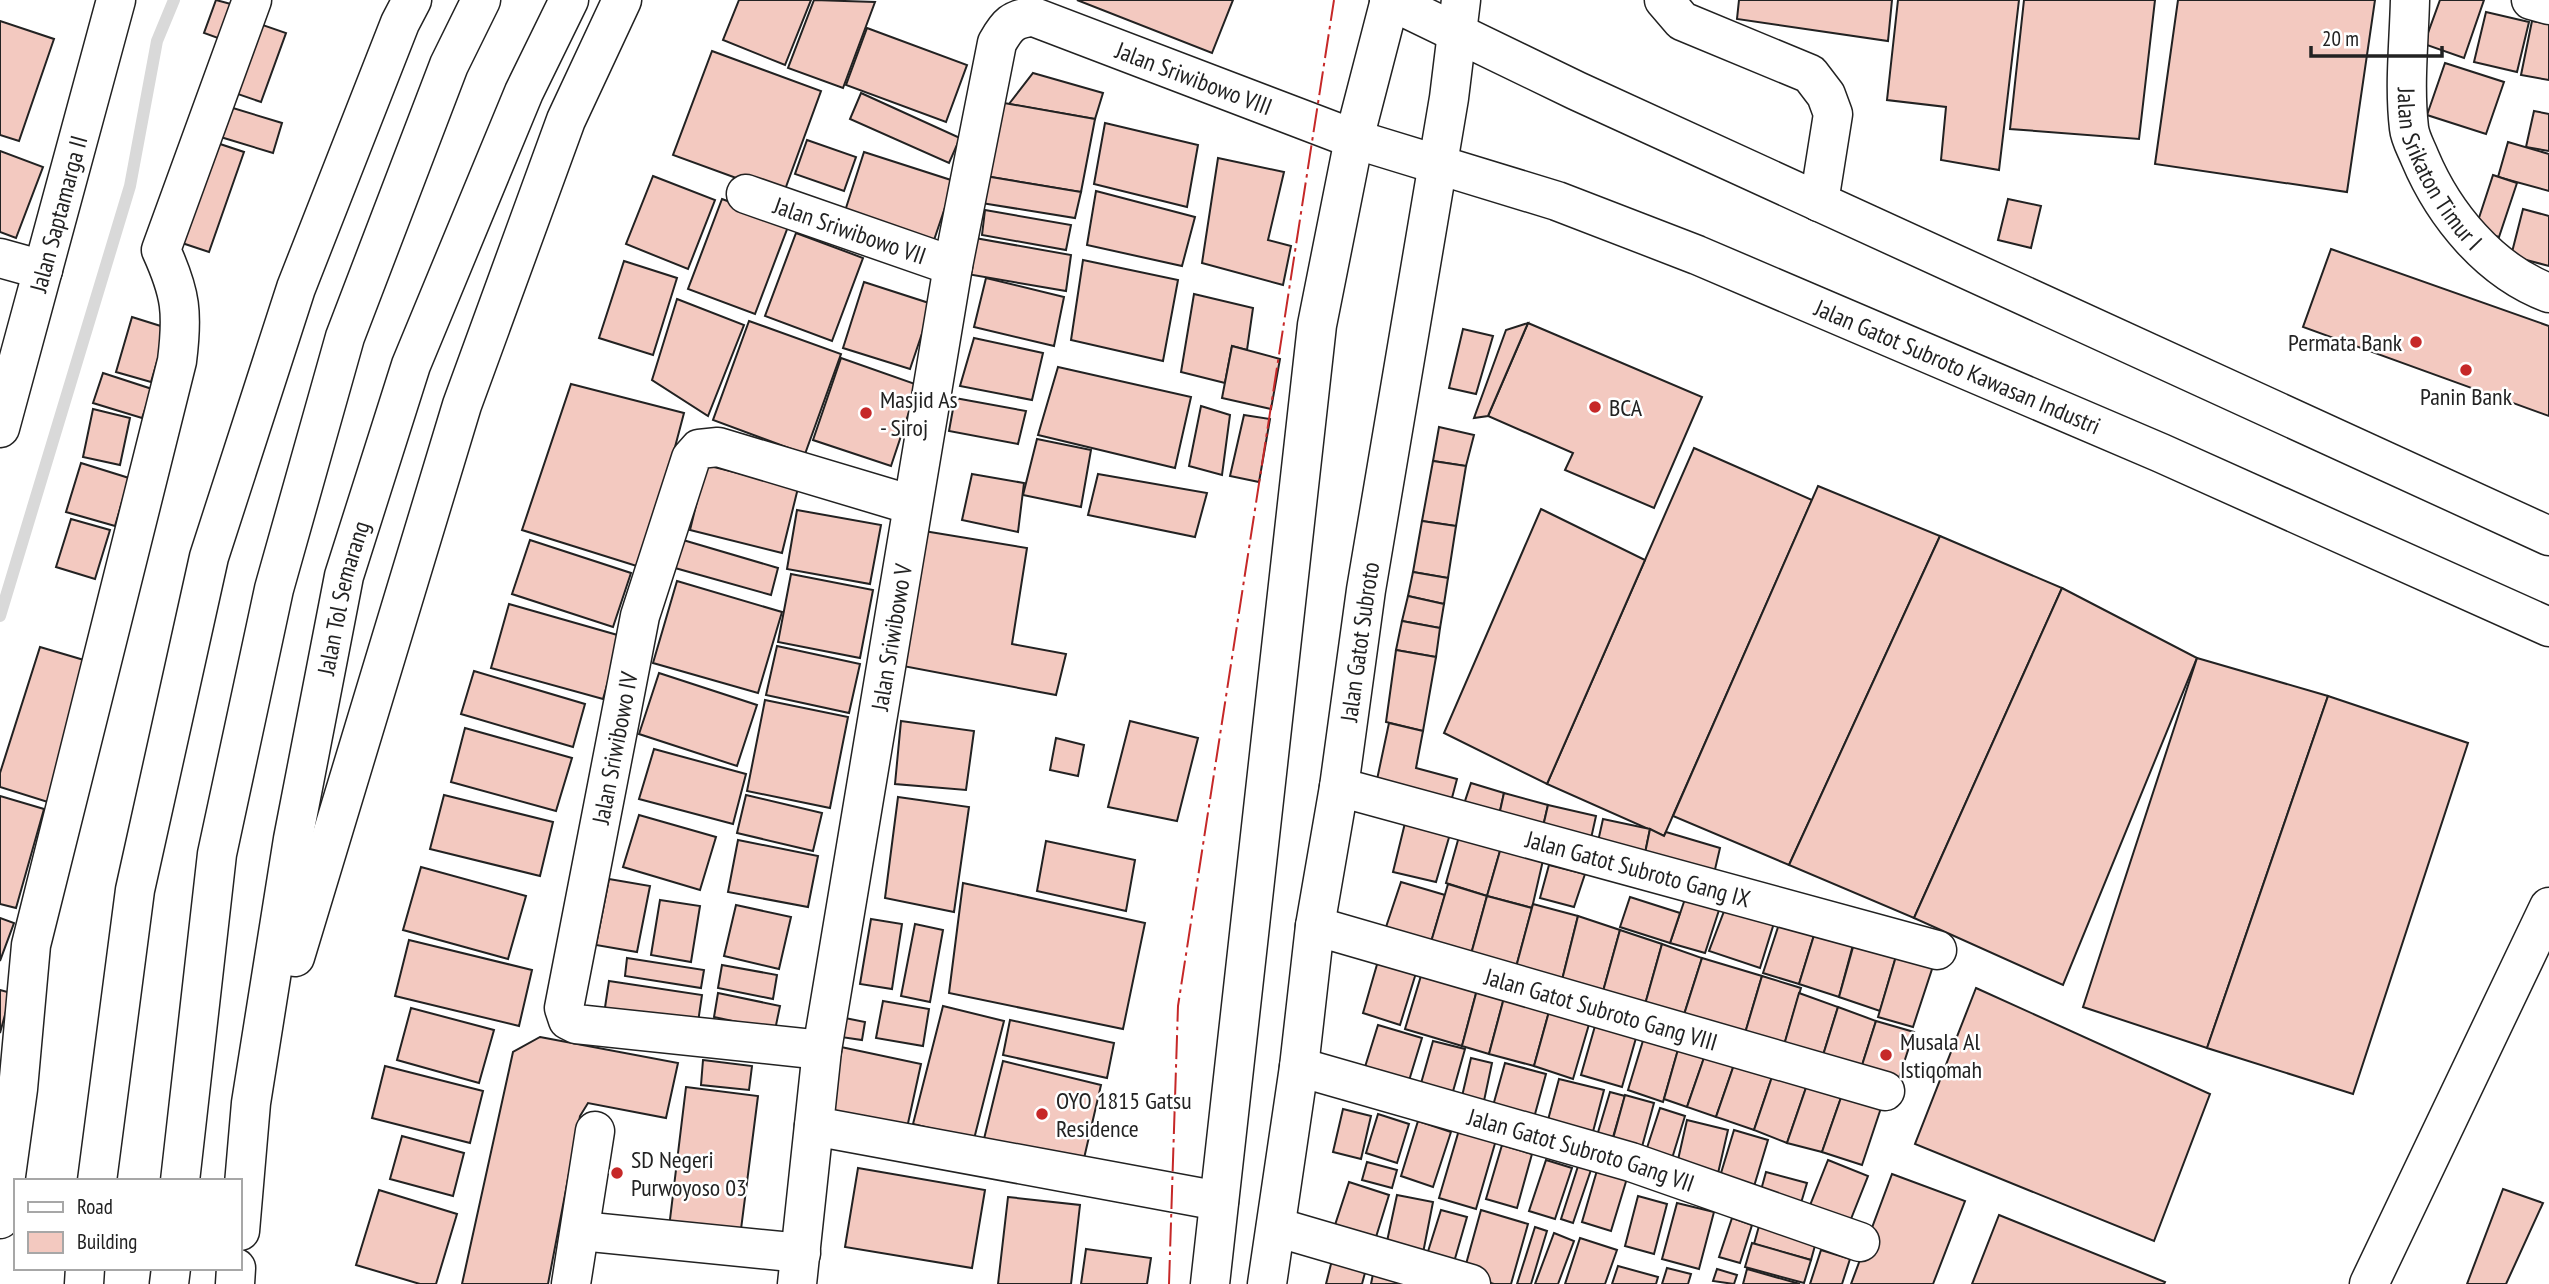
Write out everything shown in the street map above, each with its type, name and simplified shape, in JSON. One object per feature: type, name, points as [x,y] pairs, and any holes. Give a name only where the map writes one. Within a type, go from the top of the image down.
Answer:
[{"type":"main road","name":"Jalan Saptamarga II","points":[[0,428],[117,0]]},
{"type":"main road","points":[[0,1219],[18,1089],[31,945],[177,361],[182,324],[177,286],[161,250],[253,0]]},
{"type":"main road","points":[[97,1179],[135,890],[209,557],[296,288],[400,23],[412,0]]},
{"type":"main road","points":[[180,1179],[217,855],[274,589],[345,337],[449,65],[481,0]]},
{"type":"main road","name":"Jalan Tol Semarang","points":[[242,1208],[251,1104],[293,839],[344,576],[411,365],[524,92],[569,0]]},
{"type":"main road","points":[[251,1104],[462,405],[566,120],[622,0]]},
{"type":"main road","points":[[1210,1284],[1317,325],[1354,139],[1390,0],[1458,16],[1577,91],[2549,536]]},
{"type":"main road","points":[[1664,0],[1682,21],[1810,74],[1826,95],[1833,114],[1819,202]]},
{"type":"main road","name":"Jalan Srikaton Timur I","points":[[2410,0],[2409,131],[2430,182],[2457,222],[2482,249],[2524,284],[2549,293]]},
{"type":"main road","points":[[2531,0],[2549,5]]},
{"type":"main road","name":"Jalan Gatot Subroto","points":[[1267,1284],[1299,1067],[1315,926],[1339,787],[1366,590],[1437,166],[1458,16]]},
{"type":"main road","name":"Jalan Sriwibowo VIII","points":[[1034,17],[1354,139]]},
{"type":"main road","name":"Jalan Sriwibowo V","points":[[799,1269],[822,1050],[953,265],[998,43],[1007,25],[1018,18],[1034,17]]},
{"type":"main road","name":"Jalan Gatot Subroto Kawasan Industri","points":[[1354,139],[1556,201],[1697,255],[2161,453],[2549,627]]},
{"type":"main road","name":"Jalan Sriwibowo VII","points":[[747,194],[953,265]]},
{"type":"main road","points":[[0,258],[43,270]]},
{"type":"main road","name":"Jalan Sriwibowo IV","points":[[822,1050],[576,1024],[568,1020],[564,1008],[640,616],[691,458],[699,449],[718,447],[912,505]]},
{"type":"main road","name":"Jalan Gatot Subroto Gang IX","points":[[1339,787],[1937,950]]},
{"type":"main road","points":[[2369,1284],[2549,907]]},
{"type":"main road","name":"Jalan Gatot Subroto Gang VIII","points":[[1315,926],[1885,1091]]},
{"type":"main road","name":"Jalan Gatot Subroto Gang VII","points":[[1299,1067],[1631,1162],[1860,1242]]},
{"type":"main road","points":[[814,1126],[1219,1200]]},
{"type":"main road","points":[[572,1284],[595,1131]]},
{"type":"main road","points":[[1276,1227],[1471,1284]]},
{"type":"main road","points":[[581,1231],[799,1269]]},
{"type":"building","points":[[216,0],[242,7],[229,42],[204,33]]},
{"type":"building","points":[[739,0],[811,0],[785,65],[723,40]]},
{"type":"building","points":[[814,0],[875,2],[843,88],[788,68]]},
{"type":"building","points":[[1077,0],[1233,0],[1212,53]]},
{"type":"building","points":[[1739,0],[1892,0],[1888,41],[1737,19]]},
{"type":"building","points":[[1898,0],[2019,0],[1999,170],[1941,160],[1946,107],[1887,100]]},
{"type":"building","points":[[2024,0],[2155,0],[2139,139],[2010,129]]},
{"type":"building","points":[[2178,0],[2375,0],[2347,192],[2155,164]]},
{"type":"building","points":[[2440,0],[2484,0],[2464,58],[2424,44]]},
{"type":"building","points":[[2486,12],[2529,22],[2517,72],[2474,62]]},
{"type":"building","points":[[0,21],[54,39],[19,141],[0,135]]},
{"type":"building","points":[[251,21],[286,33],[261,102],[226,90]]},
{"type":"building","points":[[2532,21],[2549,24],[2549,80],[2521,75]]},
{"type":"building","points":[[867,28],[967,65],[946,122],[846,85]]},
{"type":"building","points":[[712,51],[821,91],[783,195],[673,155]]},
{"type":"building","points":[[2445,63],[2504,82],[2486,134],[2427,115]]},
{"type":"building","points":[[1033,73],[1103,93],[1095,119],[1009,104]]},
{"type":"building","points":[[861,93],[960,138],[949,163],[850,119]]},
{"type":"building","points":[[993,101],[1095,119],[1081,192],[979,175]]},
{"type":"building","points":[[223,105],[282,123],[273,153],[214,135]]},
{"type":"building","points":[[2534,111],[2549,114],[2549,151],[2526,147]]},
{"type":"building","points":[[1105,123],[1198,145],[1187,207],[1094,184]]},
{"type":"building","points":[[202,138],[244,152],[209,252],[167,238]]},
{"type":"building","points":[[807,140],[856,157],[844,191],[795,174]]},
{"type":"building","points":[[2508,142],[2549,154],[2549,191],[2498,177]]},
{"type":"building","points":[[0,151],[43,167],[16,238],[0,232]]},
{"type":"building","points":[[864,152],[954,181],[934,240],[845,211]]},
{"type":"building","points":[[1218,158],[1284,172],[1268,240],[1291,246],[1283,285],[1202,263]]},
{"type":"building","points":[[979,175],[1081,192],[1075,218],[975,202]]},
{"type":"building","points":[[2493,175],[2517,183],[2499,237],[2475,230]]},
{"type":"building","points":[[653,176],[715,200],[688,269],[626,244]]},
{"type":"building","points":[[1096,191],[1195,217],[1182,266],[1087,245]]},
{"type":"building","points":[[722,199],[789,224],[755,314],[688,289]]},
{"type":"building","points":[[2008,199],[2041,206],[2031,248],[1998,240]]},
{"type":"building","points":[[2523,209],[2549,216],[2549,266],[2511,256]]},
{"type":"building","points":[[985,210],[1071,225],[1066,250],[982,235]]},
{"type":"building","points":[[796,233],[863,258],[832,341],[765,316]]},
{"type":"building","points":[[975,238],[1071,255],[1066,291],[967,274]]},
{"type":"building","points":[[2331,249],[2549,326],[2549,416],[2303,327]]},
{"type":"building","points":[[1083,260],[1178,280],[1163,361],[1071,340]]},
{"type":"building","points":[[624,261],[677,278],[653,355],[599,338]]},
{"type":"building","points":[[986,278],[1064,297],[1054,346],[974,327]]},
{"type":"building","points":[[864,282],[932,304],[910,369],[843,348]]},
{"type":"building","points":[[1194,294],[1253,308],[1247,350],[1232,346],[1225,383],[1181,372]]},
{"type":"building","points":[[677,299],[744,325],[708,416],[652,380]]},
{"type":"building","points":[[132,317],[167,328],[151,382],[116,372]]},
{"type":"building","points":[[749,321],[841,354],[805,454],[713,420]]},
{"type":"building","name":"BCA","points":[[1528,323],[1702,397],[1654,508],[1565,470],[1573,453],[1488,416]]},
{"type":"building","points":[[1528,323],[1488,416],[1474,418],[1506,330]]},
{"type":"building","points":[[1463,329],[1493,336],[1476,394],[1449,388]]},
{"type":"building","points":[[974,338],[1043,353],[1032,400],[960,386]]},
{"type":"building","points":[[1232,346],[1280,359],[1271,409],[1222,398]]},
{"type":"building","name":"Masjid As - Siroj","points":[[841,358],[918,385],[891,466],[813,440]]},
{"type":"building","points":[[1058,367],[1191,397],[1175,468],[1038,435]]},
{"type":"building","points":[[103,373],[152,389],[142,418],[93,403]]},
{"type":"building","points":[[571,384],[684,413],[643,568],[522,530]]},
{"type":"building","points":[[955,398],[1026,411],[1018,444],[949,431]]},
{"type":"building","points":[[1201,406],[1230,415],[1222,475],[1189,466]]},
{"type":"building","points":[[93,409],[130,418],[120,465],[83,457]]},
{"type":"building","points":[[1244,415],[1270,419],[1259,482],[1230,476]]},
{"type":"building","points":[[1439,427],[1474,435],[1466,466],[1433,461]]},
{"type":"building","points":[[1037,439],[1091,450],[1081,507],[1023,495]]},
{"type":"building","points":[[1694,448],[1812,500],[1664,836],[1547,784]]},
{"type":"building","points":[[1433,461],[1466,466],[1456,526],[1422,521]]},
{"type":"building","points":[[81,463],[129,478],[115,526],[66,512]]},
{"type":"building","points":[[706,465],[798,488],[782,553],[690,530]]},
{"type":"building","points":[[972,474],[1024,483],[1018,532],[962,520]]},
{"type":"building","points":[[1098,474],[1207,493],[1195,537],[1088,515]]},
{"type":"building","points":[[1818,486],[1940,536],[1789,865],[1673,816]]},
{"type":"building","points":[[1541,509],[1645,560],[1547,784],[1444,733]]},
{"type":"building","points":[[797,510],[881,525],[870,584],[787,569]]},
{"type":"building","points":[[71,519],[110,530],[95,579],[56,567]]},
{"type":"building","points":[[1422,521],[1456,526],[1448,578],[1413,572]]},
{"type":"building","points":[[924,531],[1027,548],[1012,644],[1066,654],[1056,695],[903,666]]},
{"type":"building","points":[[1940,536],[2062,588],[1914,918],[1789,865]]},
{"type":"building","points":[[530,540],[631,573],[613,627],[512,594]]},
{"type":"building","points":[[683,540],[778,568],[771,595],[675,568]]},
{"type":"building","points":[[1413,572],[1448,578],[1444,604],[1408,596]]},
{"type":"building","points":[[791,574],[873,590],[860,658],[778,642]]},
{"type":"building","points":[[677,581],[782,612],[758,693],[653,663]]},
{"type":"building","points":[[2062,588],[2197,658],[2063,985],[1914,918]]},
{"type":"building","points":[[1408,596],[1444,604],[1440,628],[1402,621]]},
{"type":"building","points":[[509,604],[621,636],[603,699],[491,668]]},
{"type":"building","points":[[1402,621],[1440,628],[1436,657],[1396,650]]},
{"type":"building","points":[[777,646],[860,664],[849,713],[766,695]]},
{"type":"building","points":[[40,647],[94,663],[51,803],[0,787],[0,773]]},
{"type":"building","points":[[1396,650],[1436,657],[1423,731],[1386,722]]},
{"type":"building","points":[[2197,658],[2328,696],[2207,1048],[2083,1007]]},
{"type":"building","points":[[474,671],[585,704],[573,747],[461,714]]},
{"type":"building","points":[[659,673],[757,705],[737,766],[639,734]]},
{"type":"building","points":[[2328,696],[2468,743],[2353,1094],[2207,1048]]},
{"type":"building","points":[[765,700],[848,717],[830,808],[747,791]]},
{"type":"building","points":[[901,721],[974,731],[966,790],[895,784]]},
{"type":"building","points":[[1130,721],[1198,738],[1177,821],[1108,807]]},
{"type":"building","points":[[1389,723],[1423,731],[1416,768],[1457,779],[1449,809],[1375,789]]},
{"type":"building","points":[[465,728],[572,758],[556,811],[451,782]]},
{"type":"building","points":[[1056,738],[1084,745],[1078,776],[1050,770]]},
{"type":"building","points":[[654,749],[746,774],[733,824],[639,799]]},
{"type":"building","points":[[1471,783],[1504,793],[1498,820],[1463,807]]},
{"type":"building","points":[[1504,793],[1548,805],[1542,831],[1498,820]]},
{"type":"building","points":[[444,795],[553,822],[540,876],[430,849]]},
{"type":"building","points":[[746,795],[822,813],[813,851],[737,833]]},
{"type":"building","points":[[0,796],[44,809],[16,908],[0,904]]},
{"type":"building","points":[[898,797],[969,807],[954,912],[885,898]]},
{"type":"building","points":[[1548,805],[1596,816],[1590,843],[1542,831]]},
{"type":"building","points":[[639,815],[716,837],[700,890],[623,867]]},
{"type":"building","points":[[1603,819],[1650,829],[1644,858],[1597,846]]},
{"type":"building","points":[[1405,823],[1450,834],[1436,882],[1393,872]]},
{"type":"building","points":[[1650,829],[1664,836],[1666,832],[1720,848],[1713,878],[1644,858]]},
{"type":"building","points":[[1460,833],[1502,844],[1487,896],[1446,883]]},
{"type":"building","points":[[738,840],[818,856],[808,907],[728,892]]},
{"type":"building","points":[[1046,841],[1135,860],[1126,911],[1037,891]]},
{"type":"building","points":[[1502,844],[1544,856],[1532,908],[1487,896]]},
{"type":"building","points":[[1549,865],[1585,874],[1574,907],[1540,898]]},
{"type":"building","points":[[421,867],[526,896],[508,959],[403,930]]},
{"type":"building","points":[[609,879],[650,886],[637,952],[596,945]]},
{"type":"building","points":[[1401,882],[1445,895],[1429,949],[1383,936]]},
{"type":"building","points":[[963,883],[1145,923],[1123,1029],[949,993]]},
{"type":"building","points":[[1448,884],[1487,896],[1470,958],[1429,949]]},
{"type":"building","points":[[1687,893],[1721,904],[1705,953],[1670,943]]},
{"type":"building","points":[[1487,896],[1532,908],[1515,971],[1470,958]]},
{"type":"building","points":[[1630,897],[1680,913],[1670,943],[1620,927]]},
{"type":"building","points":[[660,900],[700,906],[691,962],[651,955]]},
{"type":"building","points":[[1533,904],[1578,916],[1561,984],[1515,971]]},
{"type":"building","points":[[736,905],[791,917],[779,969],[724,956]]},
{"type":"building","points":[[1726,906],[1774,923],[1760,968],[1709,951]]},
{"type":"building","points":[[1578,916],[1620,930],[1602,995],[1561,984]]},
{"type":"building","points":[[0,918],[14,923],[0,961]]},
{"type":"building","points":[[871,919],[902,924],[892,989],[860,984]]},
{"type":"building","points":[[1780,921],[1815,932],[1799,984],[1763,973]]},
{"type":"building","points":[[915,924],[943,930],[930,1002],[901,996]]},
{"type":"building","points":[[1620,930],[1662,944],[1644,1008],[1602,995]]},
{"type":"building","points":[[1815,932],[1853,945],[1839,997],[1799,984]]},
{"type":"building","points":[[409,940],[532,970],[519,1026],[395,996]]},
{"type":"building","points":[[1855,940],[1897,953],[1880,1011],[1839,997]]},
{"type":"building","points":[[1662,944],[1702,958],[1682,1021],[1644,1008]]},
{"type":"building","points":[[1897,953],[1935,960],[1913,1027],[1878,1017]]},
{"type":"building","points":[[627,958],[704,970],[701,988],[625,976]]},
{"type":"building","points":[[1702,958],[1762,976],[1743,1040],[1682,1021]]},
{"type":"building","points":[[1378,961],[1416,973],[1400,1025],[1363,1013]]},
{"type":"building","points":[[722,965],[777,975],[773,999],[718,988]]},
{"type":"building","points":[[1423,969],[1478,986],[1462,1046],[1405,1029]]},
{"type":"building","points":[[1762,976],[1801,988],[1782,1052],[1743,1040]]},
{"type":"building","points":[[609,981],[702,995],[697,1029],[604,1014]]},
{"type":"building","points":[[1478,986],[1505,994],[1489,1054],[1462,1046]]},
{"type":"building","points":[[1976,988],[2210,1094],[2154,1241],[1915,1144]]},
{"type":"building","points":[[0,990],[11,993],[0,1033]]},
{"type":"building","points":[[718,993],[780,1006],[775,1030],[714,1017]]},
{"type":"building","points":[[1799,993],[1838,1007],[1820,1065],[1782,1052]]},
{"type":"building","points":[[1505,994],[1550,1008],[1534,1066],[1489,1054]]},
{"type":"building","points":[[883,1001],[929,1009],[923,1046],[876,1038]]},
{"type":"building","points":[[943,1006],[1004,1021],[974,1139],[913,1124]]},
{"type":"building","points":[[1838,1007],[1876,1021],[1858,1078],[1820,1065]]},
{"type":"building","points":[[411,1008],[494,1030],[479,1083],[397,1060]]},
{"type":"building","points":[[1550,1008],[1590,1021],[1573,1079],[1534,1066]]},
{"type":"building","points":[[845,1018],[865,1022],[862,1040],[841,1037]]},
{"type":"building","points":[[1597,1019],[1638,1031],[1622,1087],[1581,1075]]},
{"type":"building","points":[[1010,1020],[1114,1043],[1107,1078],[1003,1055]]},
{"type":"building","name":"Musala Al Istiqomah","points":[[1876,1021],[1914,1032],[1895,1090],[1858,1078]]},
{"type":"building","points":[[1378,1025],[1422,1038],[1404,1097],[1360,1083]]},
{"type":"building","points":[[1645,1034],[1680,1043],[1663,1102],[1628,1090]]},
{"type":"building","points":[[540,1037],[678,1063],[666,1118],[588,1103],[580,1116],[548,1284],[462,1284],[513,1052]]},
{"type":"building","points":[[1433,1041],[1465,1049],[1448,1109],[1416,1101]]},
{"type":"building","points":[[1679,1046],[1705,1055],[1687,1107],[1664,1099]]},
{"type":"building","points":[[841,1047],[921,1064],[905,1137],[825,1120]]},
{"type":"building","points":[[1707,1049],[1736,1059],[1716,1117],[1687,1107]]},
{"type":"building","points":[[1737,1056],[1775,1068],[1754,1130],[1716,1117]]},
{"type":"building","points":[[1471,1058],[1492,1063],[1481,1115],[1459,1109]]},
{"type":"building","points":[[703,1060],[752,1066],[749,1090],[701,1085]]},
{"type":"building","name":"OYO 1815 Gatsu Residence","points":[[1003,1061],[1101,1085],[1082,1167],[983,1143]]},
{"type":"building","points":[[1505,1063],[1546,1074],[1532,1125],[1491,1113]]},
{"type":"building","points":[[385,1066],[483,1091],[470,1143],[372,1118]]},
{"type":"building","points":[[1775,1068],[1809,1079],[1787,1143],[1754,1130]]},
{"type":"building","points":[[1559,1079],[1604,1090],[1590,1143],[1545,1131]]},
{"type":"building","points":[[1809,1079],[1844,1089],[1822,1152],[1787,1143]]},
{"type":"building","points":[[686,1087],[758,1096],[739,1245],[668,1236]]},
{"type":"building","points":[[1844,1089],[1883,1102],[1862,1165],[1822,1152]]},
{"type":"building","points":[[1610,1092],[1625,1096],[1611,1144],[1596,1139]]},
{"type":"building","points":[[1625,1095],[1654,1103],[1640,1154],[1611,1146]]},
{"type":"building","points":[[1660,1108],[1685,1116],[1670,1165],[1644,1157]]},
{"type":"building","points":[[1343,1109],[1371,1116],[1361,1159],[1333,1152]]},
{"type":"building","points":[[1378,1114],[1409,1124],[1397,1163],[1366,1153]]},
{"type":"building","points":[[1687,1120],[1728,1130],[1716,1182],[1675,1173]]},
{"type":"building","points":[[1418,1121],[1451,1132],[1433,1187],[1401,1176]]},
{"type":"building","points":[[1459,1130],[1496,1140],[1476,1209],[1439,1198]]},
{"type":"building","points":[[1734,1130],[1768,1140],[1752,1193],[1718,1183]]},
{"type":"building","points":[[402,1136],[464,1153],[453,1196],[390,1179]]},
{"type":"building","points":[[1502,1145],[1532,1154],[1517,1208],[1486,1199]]},
{"type":"building","points":[[1546,1160],[1572,1168],[1555,1219],[1529,1211]]},
{"type":"building","points":[[1580,1160],[1593,1164],[1573,1223],[1561,1219]]},
{"type":"building","points":[[1828,1160],[1868,1176],[1845,1234],[1805,1218]]},
{"type":"building","points":[[1367,1162],[1397,1170],[1392,1188],[1362,1180]]},
{"type":"building","points":[[1598,1167],[1628,1175],[1611,1231],[1582,1222]]},
{"type":"building","points":[[858,1168],[985,1190],[972,1268],[845,1247]]},
{"type":"building","points":[[1766,1172],[1807,1183],[1798,1213],[1758,1201]]},
{"type":"building","points":[[1892,1174],[1965,1201],[1933,1284],[1851,1284]]},
{"type":"building","points":[[1349,1182],[1389,1195],[1376,1237],[1335,1225]]},
{"type":"building","points":[[2503,1189],[2543,1203],[2506,1284],[2467,1284]]},
{"type":"building","points":[[379,1190],[457,1214],[436,1284],[420,1284],[356,1265]]},
{"type":"building","points":[[1397,1195],[1433,1202],[1423,1253],[1386,1246]]},
{"type":"building","points":[[1638,1196],[1667,1204],[1654,1254],[1625,1246]]},
{"type":"building","points":[[1008,1197],[1080,1205],[1071,1284],[998,1284]]},
{"type":"building","points":[[1677,1203],[1714,1212],[1699,1269],[1662,1259]]},
{"type":"building","points":[[1441,1210],[1467,1217],[1452,1269],[1425,1261]]},
{"type":"building","points":[[1481,1210],[1528,1224],[1511,1284],[1494,1284],[1463,1275]]},
{"type":"building","points":[[1999,1215],[2165,1282],[1972,1284]]},
{"type":"building","points":[[1732,1218],[1752,1225],[1740,1263],[1719,1257]]},
{"type":"building","points":[[1759,1226],[1816,1242],[1811,1260],[1754,1244]]},
{"type":"building","points":[[1535,1227],[1547,1231],[1531,1284],[1517,1284]]},
{"type":"building","points":[[1554,1233],[1574,1241],[1558,1284],[1535,1284]]},
{"type":"building","points":[[1580,1238],[1617,1250],[1605,1284],[1565,1284]]},
{"type":"building","points":[[1752,1243],[1811,1260],[1804,1283],[1745,1267]]},
{"type":"building","points":[[1086,1249],[1151,1258],[1147,1284],[1081,1284]]},
{"type":"building","points":[[1821,1250],[1850,1259],[1842,1284],[1810,1284]]},
{"type":"building","points":[[1332,1260],[1366,1269],[1362,1284],[1326,1284]]},
{"type":"building","points":[[1618,1266],[1658,1277],[1656,1284],[1612,1284]]},
{"type":"building","points":[[1667,1268],[1691,1274],[1688,1284],[1662,1284]]},
{"type":"building","points":[[1374,1269],[1403,1284],[1371,1284]]},
{"type":"building","points":[[1717,1269],[1737,1275],[1734,1284],[1713,1281]]},
{"type":"building","points":[[1747,1269],[1800,1284],[1743,1284]]},
{"type":"waterway","points":[[0,616],[130,186],[157,41],[174,0]]},
{"type":"power","points":[[1169,1284],[1178,1006],[1334,0]]},
{"type":"place","name":"Permata Bank","points":[[2416,342]]},
{"type":"place","name":"Panin Bank","points":[[2466,370]]},
{"type":"place","name":"BCA","points":[[1595,407]]},
{"type":"place","name":"Masjid As - Siroj","points":[[866,413]]},
{"type":"place","name":"Musala Al Istiqomah","points":[[1886,1055]]},
{"type":"place","name":"OYO 1815 Gatsu Residence","points":[[1042,1114]]},
{"type":"place","name":"SD Negeri Purwoyoso 03","points":[[617,1173]]}]
